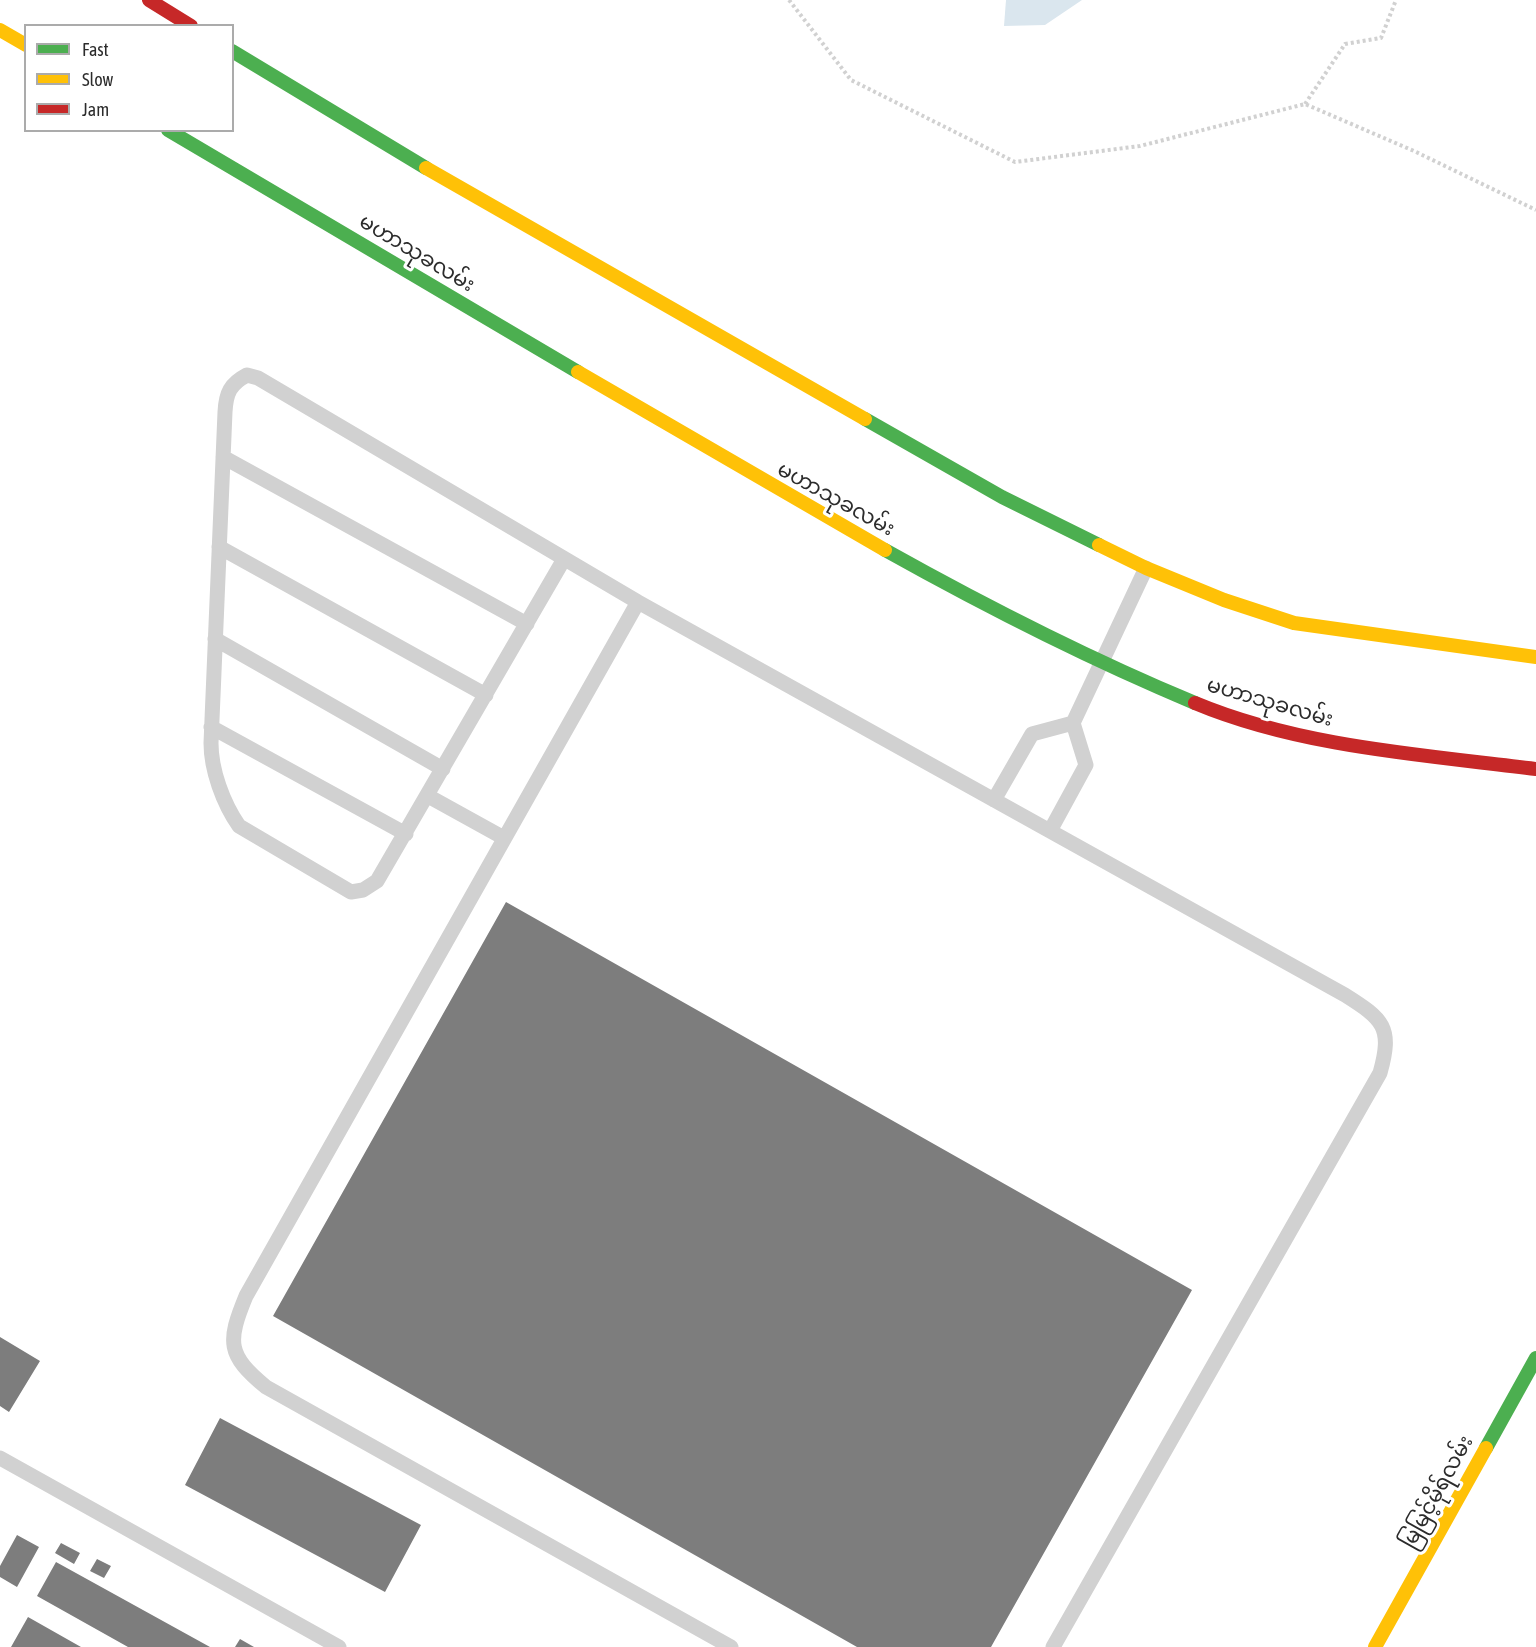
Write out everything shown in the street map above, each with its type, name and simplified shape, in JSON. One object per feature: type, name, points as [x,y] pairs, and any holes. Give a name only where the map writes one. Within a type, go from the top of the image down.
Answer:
[{"type":"main road","points":[[149,0],[187,24]]},
{"type":"main road","points":[[0,30],[24,44]]},
{"type":"main road","points":[[234,52],[467,192],[1002,497],[1146,568],[1224,600],[1294,623],[1536,657]]},
{"type":"main road","name":"မဟာသုခလမ်း","points":[[171,132],[777,490],[969,597],[1101,664],[1221,714],[1346,745],[1536,769]]},
{"type":"main road","name":"မြမြင့်မိုရ်လမ်း","points":[[1375,1647],[1536,1358]]},
{"type":"lane","points":[[564,559],[377,881],[363,890],[351,892],[239,826],[231,815],[211,758],[211,727],[226,393],[236,381],[247,375],[258,378],[638,602],[1345,995],[1374,1014],[1386,1035],[1385,1056],[1380,1073],[1053,1647]]},
{"type":"lane","points":[[223,457],[527,624]]},
{"type":"lane","points":[[219,548],[486,695]]},
{"type":"lane","points":[[1050,831],[1086,765],[1072,723],[1146,568]]},
{"type":"lane","points":[[638,602],[246,1296],[235,1322],[232,1346],[244,1369],[266,1387],[731,1647]]},
{"type":"lane","points":[[215,639],[443,769]]},
{"type":"lane","points":[[993,800],[1032,734],[1072,723]]},
{"type":"lane","points":[[211,727],[406,834]]},
{"type":"lane","points":[[428,796],[504,838]]},
{"type":"lane","points":[[0,1458],[339,1647]]},
{"type":"path","points":[[789,0],[851,80],[1015,162],[1140,146],[1305,104],[1414,151],[1536,210]]},
{"type":"path","points":[[1305,104],[1346,44],[1381,38],[1396,0]]},
{"type":"shaded area","points":[[1006,0],[1082,0],[1045,25],[1004,26]]},
{"type":"building","points":[[506,902],[1192,1290],[991,1647],[857,1647],[273,1316]]},
{"type":"building","points":[[0,1337],[40,1361],[9,1412],[0,1406]]},
{"type":"building","points":[[220,1418],[421,1525],[385,1592],[185,1485]]},
{"type":"building","points":[[17,1535],[39,1547],[17,1587],[0,1577],[0,1566]]},
{"type":"building","points":[[61,1543],[80,1553],[74,1564],[55,1553]]},
{"type":"building","points":[[97,1559],[111,1566],[104,1578],[90,1571]]},
{"type":"building","points":[[56,1562],[210,1647],[128,1647],[37,1596]]},
{"type":"building","points":[[28,1617],[81,1647],[11,1647]]},
{"type":"building","points":[[240,1639],[254,1647],[235,1647]]},
{"type":"traffic: fast","points":[[234,52],[426,168]]},
{"type":"traffic: fast","points":[[171,132],[578,372]]},
{"type":"traffic: fast","points":[[865,419],[1002,497],[1099,545]]},
{"type":"traffic: fast","points":[[885,550],[1038,631],[1195,703]]},
{"type":"traffic: fast","points":[[1486,1448],[1536,1358]]},
{"type":"traffic: slow","points":[[0,30],[24,44]]},
{"type":"traffic: slow","points":[[426,168],[865,419]]},
{"type":"traffic: slow","points":[[578,372],[885,550]]},
{"type":"traffic: slow","points":[[1099,545],[1146,568],[1224,600],[1294,623],[1536,657]]},
{"type":"traffic: slow","points":[[1375,1647],[1486,1448]]},
{"type":"traffic: jam","points":[[149,0],[188,24]]},
{"type":"traffic: jam","points":[[1195,703],[1235,718],[1320,740],[1407,754],[1536,769]]}]
